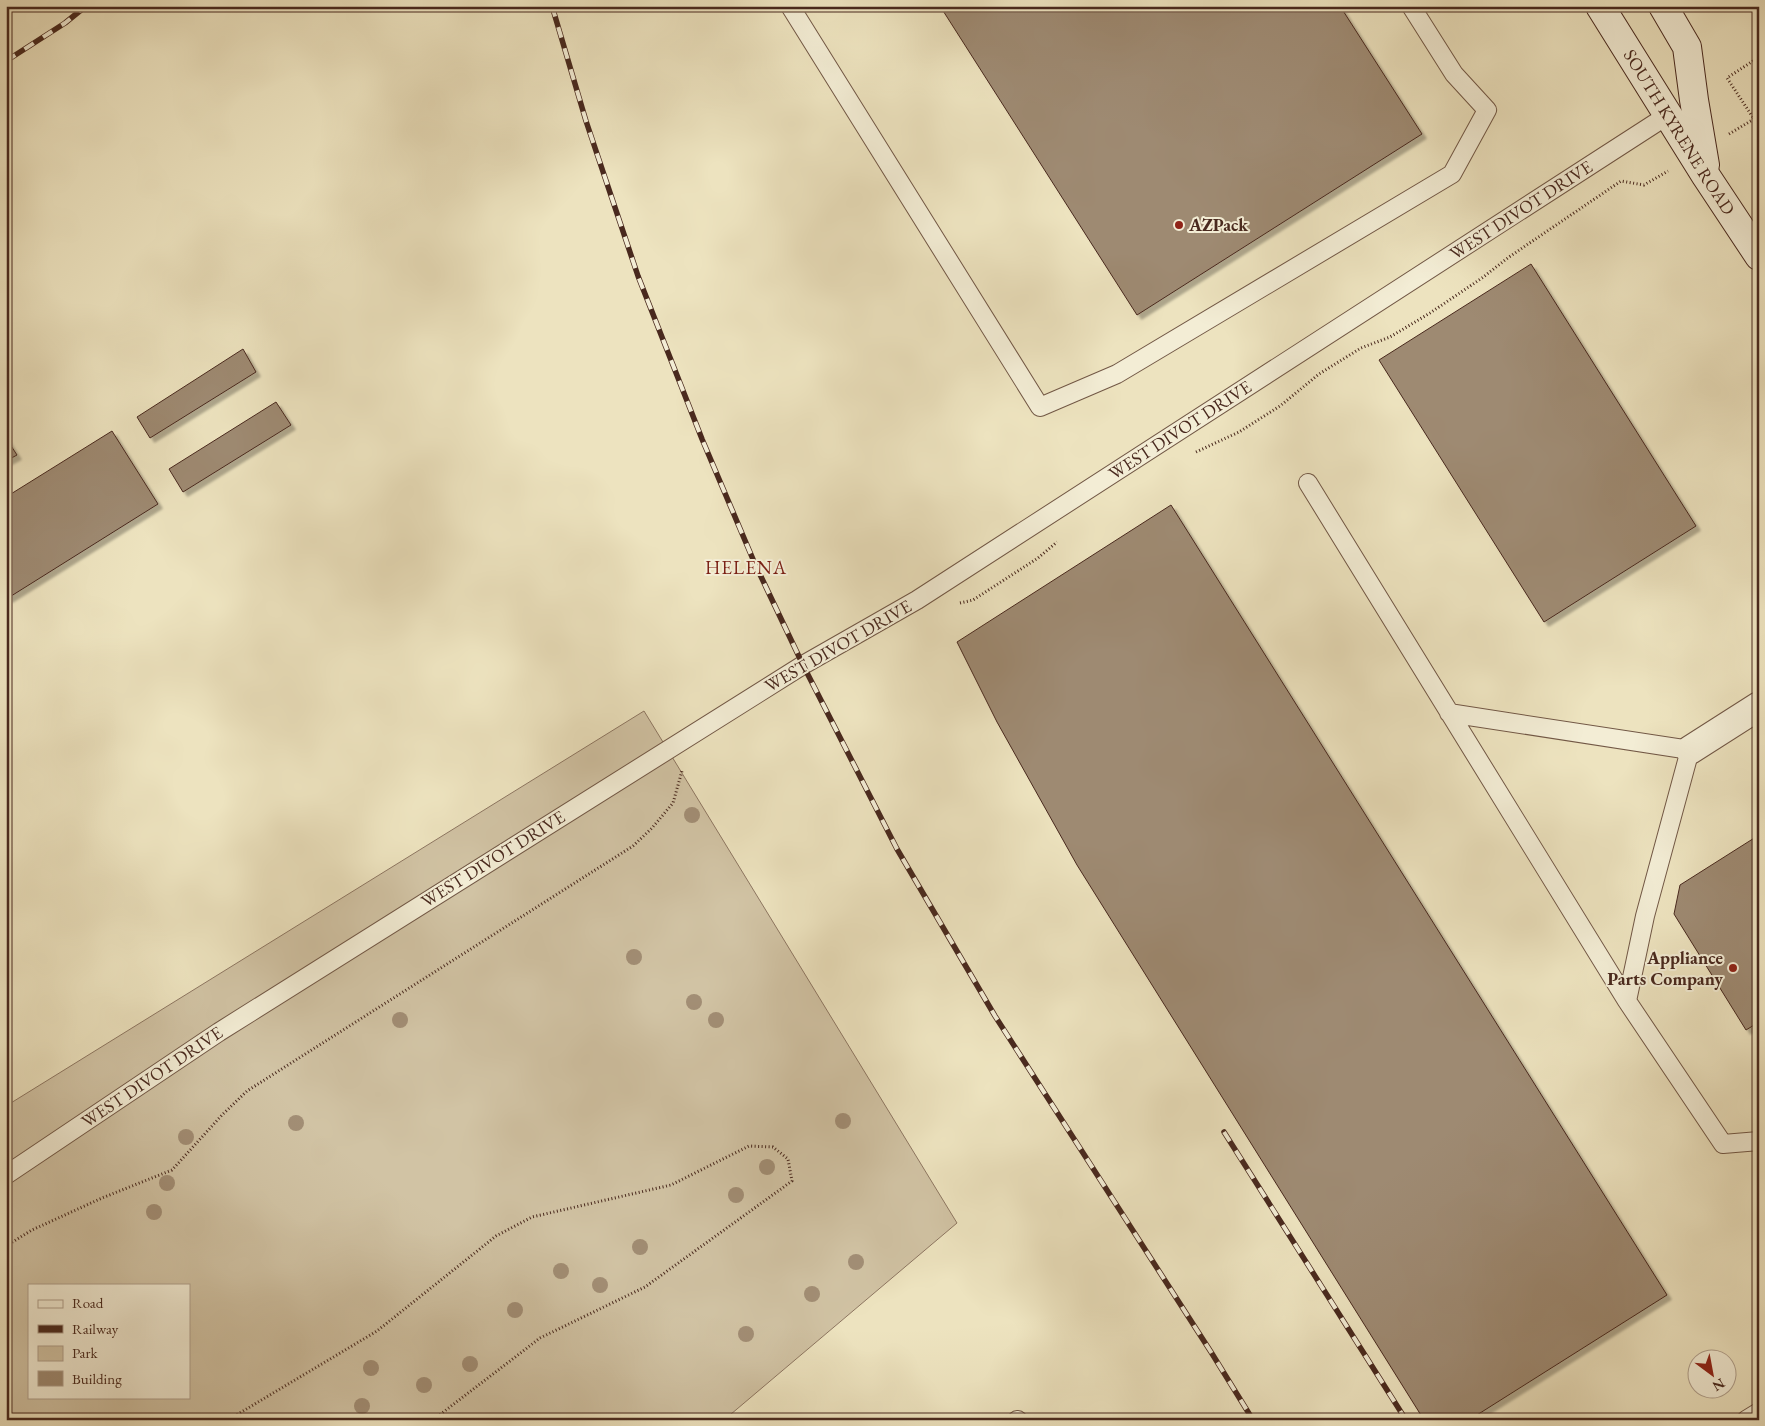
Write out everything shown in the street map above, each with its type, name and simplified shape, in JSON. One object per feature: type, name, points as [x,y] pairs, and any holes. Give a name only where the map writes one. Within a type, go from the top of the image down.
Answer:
[{"type":"main road","name":"SOUTH KYRENE ROAD","points":[[1600,6],[1668,115],[1700,160],[1759,256]]},
{"type":"main road","points":[[1663,6],[1687,47],[1700,160]]},
{"type":"main road","points":[[1690,750],[1759,706]]},
{"type":"lane","points":[[790,6],[1040,408],[1117,374],[1452,174],[1487,110],[1454,74],[1411,6]]},
{"type":"lane","name":"WEST DIVOT DRIVE","points":[[6,1175],[219,1032],[694,732],[803,665],[917,600],[1668,115]]},
{"type":"lane","points":[[1308,483],[1627,1000],[1722,1144],[1759,1141]]},
{"type":"lane","points":[[1450,713],[1690,750],[1645,916],[1627,1000]]},
{"type":"lane","points":[[1746,1420],[1759,1412]]},
{"type":"path","points":[[1193,453],[1238,432],[1280,406],[1319,374],[1361,348],[1390,337],[1430,313],[1482,278],[1509,256],[1621,181],[1644,185],[1700,160],[1754,119],[1727,78],[1759,57]]},
{"type":"path","points":[[917,600],[930,609],[973,600],[1038,558],[1060,539]]},
{"type":"path","points":[[6,1246],[49,1222],[172,1170],[222,1115],[247,1091],[633,846],[652,828],[673,803],[694,732]]},
{"type":"path","points":[[228,1420],[377,1331],[496,1236],[532,1217],[671,1185],[749,1146],[773,1147],[788,1159],[792,1181],[645,1288],[540,1338],[433,1420]]},
{"type":"green space","points":[[644,711],[957,1223],[724,1420],[6,1420],[6,1106]]},
{"type":"building","name":"AZPack","points":[[940,6],[1340,6],[1422,134],[1137,315]]},
{"type":"building","points":[[1531,264],[1696,526],[1544,622],[1379,360]]},
{"type":"building","points":[[243,349],[256,372],[150,438],[137,417]]},
{"type":"building","points":[[276,402],[291,425],[183,492],[169,469]]},
{"type":"building","points":[[112,431],[158,504],[8,598],[6,596],[6,497]]},
{"type":"building","points":[[6,438],[17,455],[6,461]]},
{"type":"building","points":[[1171,505],[1667,1295],[1469,1420],[1424,1420],[1077,865],[997,722],[957,642]]},
{"type":"building","name":"Appliance Parts Company","points":[[1759,835],[1759,1022],[1746,1030],[1674,914],[1680,885]]},
{"type":"railway","points":[[6,61],[65,23],[86,6]]},
{"type":"railway","points":[[552,6],[586,121],[638,276],[702,439],[755,564],[803,665],[897,849],[995,1016],[1253,1420]]},
{"type":"railway","points":[[1224,1132],[1406,1420]]},
{"type":"place","name":"AZPack","points":[[1179,225]]},
{"type":"place","name":"Appliance Parts Company","points":[[1733,968]]},
{"type":"district","name":"HELENA","points":[[746,567]]}]
